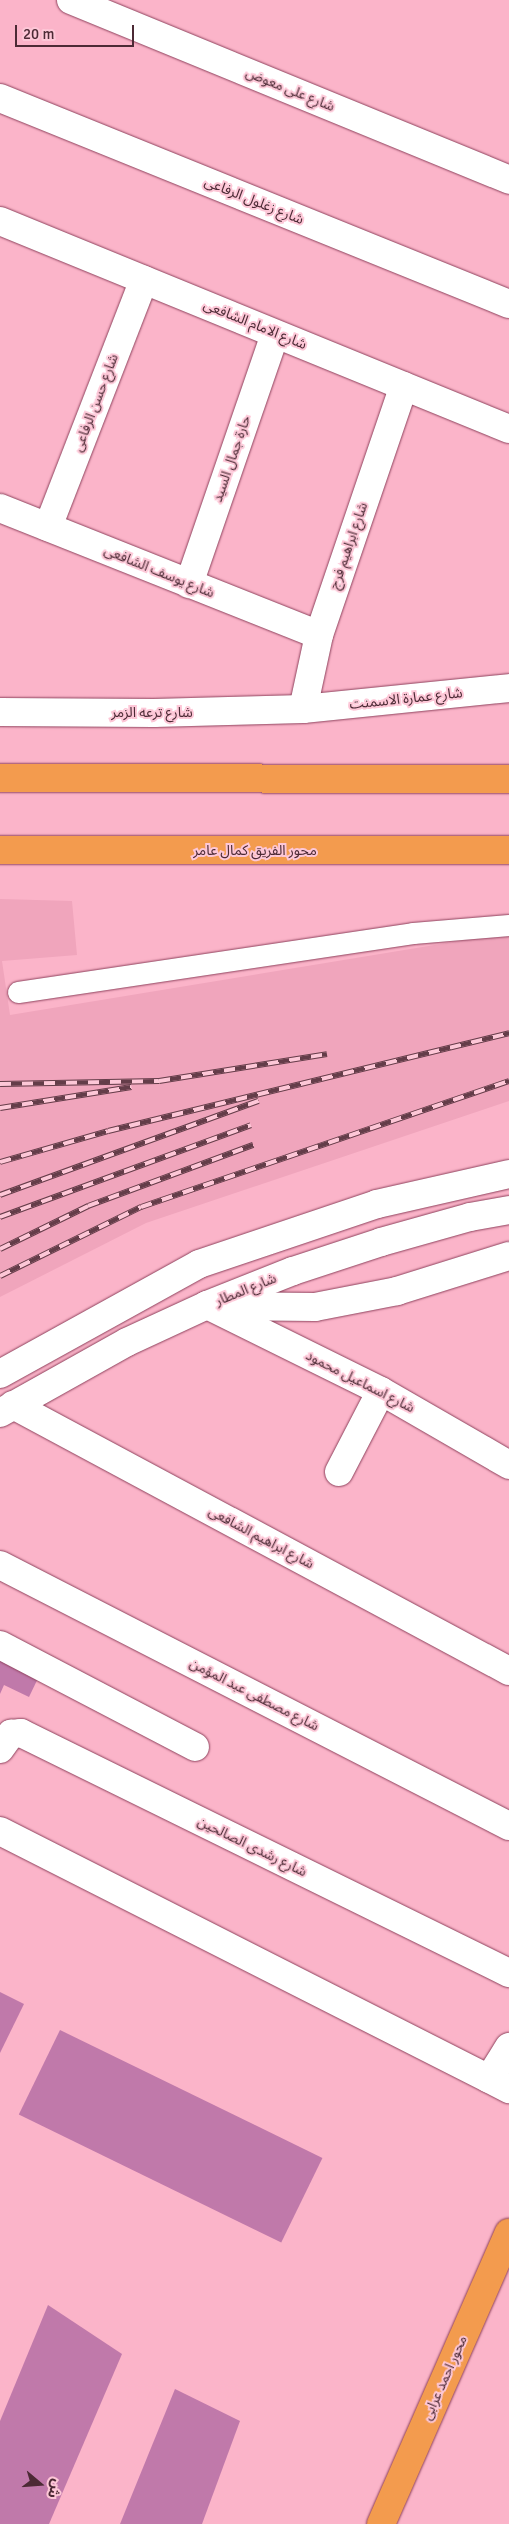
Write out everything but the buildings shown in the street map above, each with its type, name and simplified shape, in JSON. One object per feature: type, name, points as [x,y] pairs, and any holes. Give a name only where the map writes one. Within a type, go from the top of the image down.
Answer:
[{"type":"highway","points":[[0,778],[509,779]]},
{"type":"highway","name":"محور الفريق كمال عامر","points":[[0,850],[356,852],[509,850]]},
{"type":"highway","name":"محور احمد عرابى","points":[[381,2524],[509,2233]]},
{"type":"street","name":"شارع على معوض","points":[[71,0],[509,180]]},
{"type":"street","name":"شارع زغلول الرفاعى","points":[[0,98],[509,304]]},
{"type":"street","name":"شارع الامام الشافعى","points":[[0,221],[509,429]]},
{"type":"street","name":"شارع حسن الرفاعى","points":[[48,527],[144,280]]},
{"type":"street","name":"حارة جمال السيد","points":[[189,584],[276,334]]},
{"type":"street","name":"شارع ابراهيم فرج","points":[[303,709],[319,635],[404,386]]},
{"type":"street","name":"شارع يوسف الشافعى","points":[[0,508],[319,635]]},
{"type":"street","name":"شارع عمارة الاسمنت","points":[[303,709],[509,688]]},
{"type":"street","name":"شارع ترعه الزمر","points":[[0,712],[154,713],[303,709]]},
{"type":"street","points":[[0,1374],[198,1264],[377,1204],[509,1174]]},
{"type":"street","name":"شارع المطار","points":[[7,1409],[127,1342],[207,1305],[293,1271],[380,1242],[470,1217],[509,1210]]},
{"type":"street","points":[[207,1305],[315,1307],[397,1290],[509,1256]]},
{"type":"street","name":"شارع اسماعيل محمود","points":[[207,1305],[381,1391],[509,1465]]},
{"type":"street","points":[[339,1472],[381,1391]]},
{"type":"street","name":"شارع ابراهيم الشافعى","points":[[7,1409],[509,1671]]},
{"type":"street","name":"شارع مصطفى عبد المؤمن","points":[[0,1564],[509,1826]]},
{"type":"street","points":[[0,1645],[195,1747]]},
{"type":"street","name":"شارع رشدى الصالحين","points":[[0,1749],[11,1734],[21,1733],[509,1973]]},
{"type":"street","points":[[0,1831],[499,2084],[509,2047]]},
{"type":"lane","points":[[18,992],[413,933],[509,925]]},
{"type":"shaded area","points":[[0,899],[72,901],[77,955],[2,961],[10,1015],[471,939],[509,937],[509,1101],[146,1223],[0,1297]]},
{"type":"railway","points":[[0,1162],[108,1131],[509,1033]]},
{"type":"railway","points":[[0,1084],[159,1081],[327,1054]]},
{"type":"railway","points":[[0,1276],[141,1207],[509,1081]]},
{"type":"railway","points":[[0,1108],[131,1087]]},
{"type":"railway","points":[[0,1195],[258,1101]]},
{"type":"railway","points":[[0,1217],[251,1125]]},
{"type":"railway","points":[[0,1249],[88,1206],[253,1145]]}]
